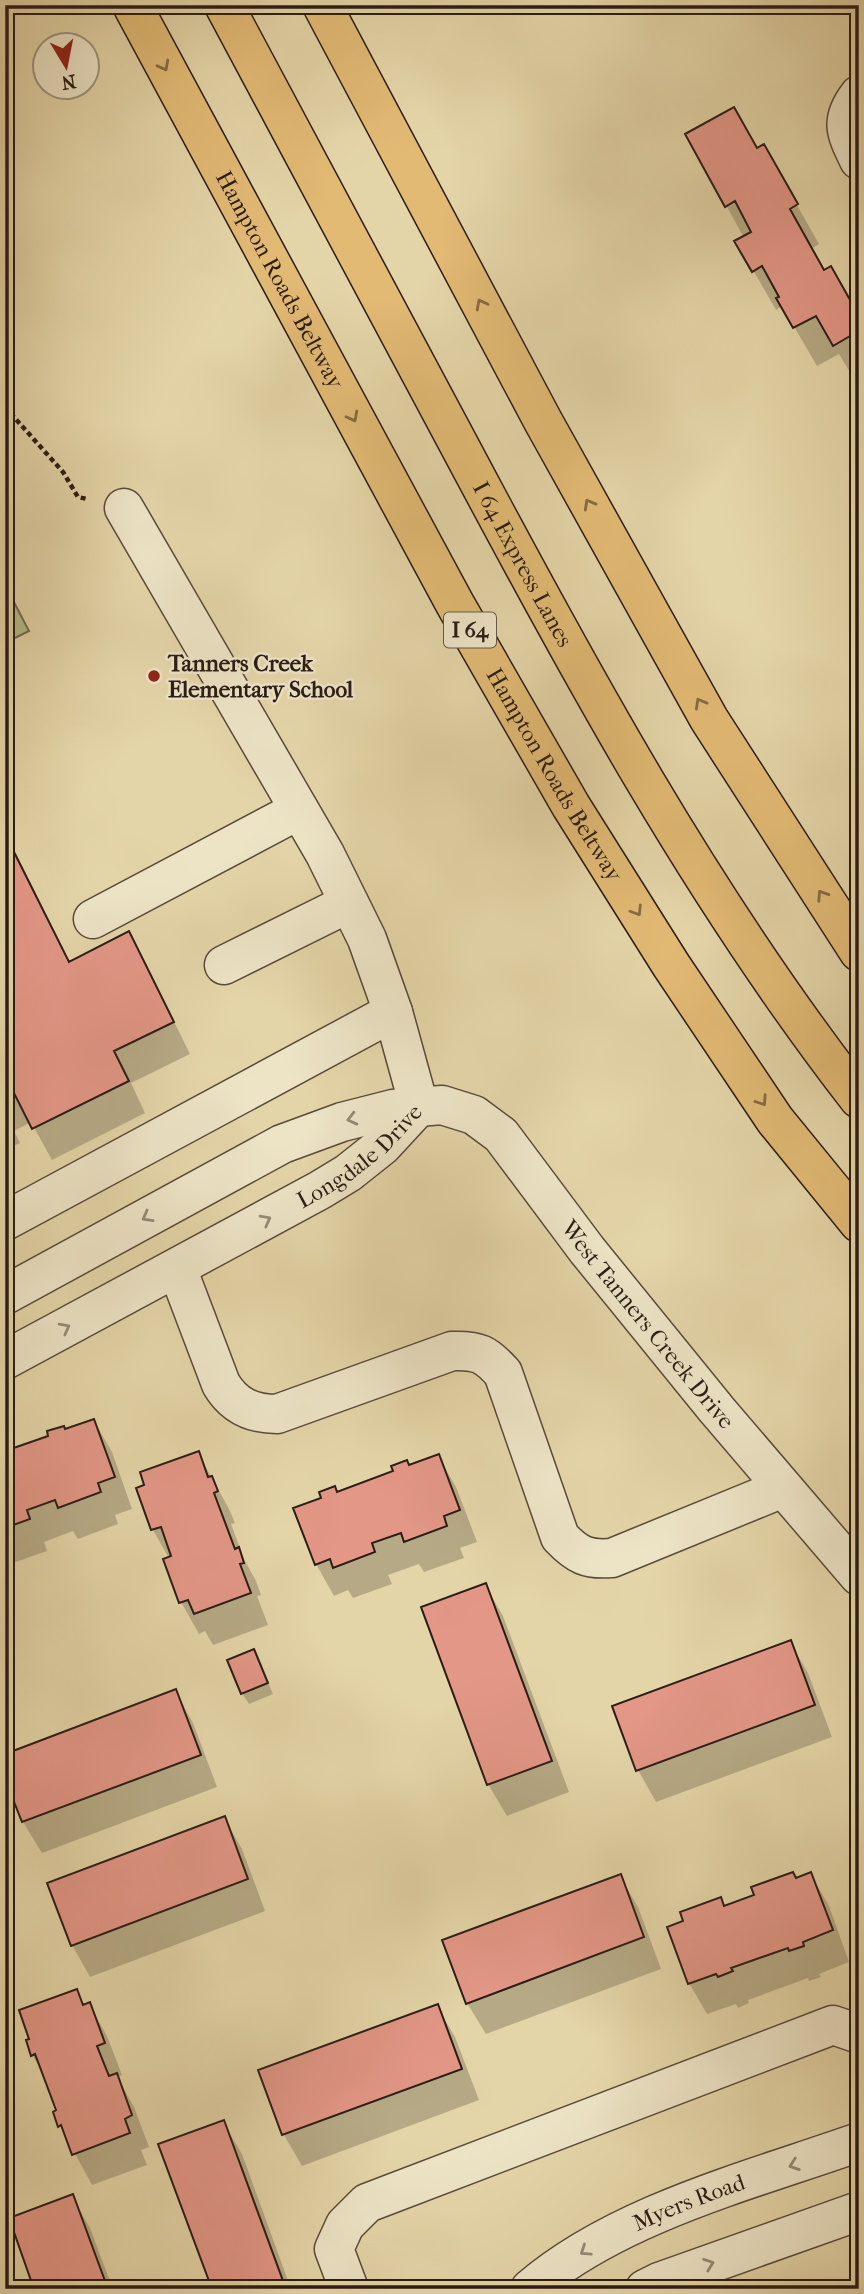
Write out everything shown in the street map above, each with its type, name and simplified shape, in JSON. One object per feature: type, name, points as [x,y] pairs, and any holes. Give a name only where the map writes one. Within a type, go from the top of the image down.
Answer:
[{"type":"highway","name":"Hampton Roads Beltway","points":[[132,5],[455,604],[571,806],[671,965],[775,1119],[859,1223]]},
{"type":"highway","name":"I 64 Express Lanes","points":[[224,5],[553,622],[675,833],[810,1037],[859,1099]]},
{"type":"highway","points":[[322,5],[543,421],[709,719],[859,952]]},
{"type":"street","points":[[859,95],[846,115],[849,138],[859,160]]},
{"type":"street","points":[[124,508],[325,854],[367,939],[393,1012],[419,1106]]},
{"type":"street","points":[[93,919],[299,810]]},
{"type":"street","points":[[223,965],[349,903]]},
{"type":"street","points":[[5,1221],[393,1012]]},
{"type":"street","name":"West Tanners Creek Drive","points":[[419,1106],[442,1105],[474,1115],[501,1135],[587,1250],[717,1410],[859,1576]]},
{"type":"street","name":"Longdale Drive","points":[[5,1360],[348,1173],[382,1146],[419,1106]]},
{"type":"street","name":"Longdale Drive","points":[[5,1295],[282,1144],[342,1122],[419,1106]]},
{"type":"street","points":[[177,1268],[221,1384],[240,1406],[260,1414],[277,1414],[452,1351],[471,1350],[490,1358],[503,1373],[561,1537],[575,1552],[585,1556],[612,1559],[783,1488]]},
{"type":"street","points":[[349,2289],[334,2249],[345,2225],[368,2203],[833,2025],[859,2034]]},
{"type":"street","name":"Myers Road","points":[[530,2289],[597,2243],[662,2211],[859,2143]]},
{"type":"street","points":[[645,2289],[659,2281],[859,2211]]},
{"type":"path","points":[[5,407],[63,472],[78,497],[124,508]]},
{"type":"green space","points":[[5,585],[29,631],[5,643]]},
{"type":"building","points":[[734,107],[757,148],[764,144],[798,204],[790,209],[824,270],[831,266],[849,298],[859,292],[859,335],[857,332],[833,346],[816,316],[793,328],[762,266],[752,272],[734,241],[751,232],[735,201],[725,207],[685,134]]},
{"type":"building","points":[[5,834],[69,962],[129,931],[174,1022],[114,1051],[129,1081],[32,1129],[13,1091],[5,1095]]},
{"type":"building","points":[[94,1419],[115,1477],[98,1483],[101,1492],[58,1508],[55,1500],[27,1510],[30,1519],[5,1528],[5,1451],[48,1436],[47,1431],[64,1426],[65,1429]]},
{"type":"building","points":[[199,1451],[208,1477],[212,1476],[218,1491],[214,1493],[235,1549],[239,1547],[244,1563],[240,1564],[251,1593],[194,1614],[188,1600],[179,1603],[163,1559],[171,1556],[161,1527],[151,1530],[136,1488],[144,1485],[140,1472]]},
{"type":"building","points":[[439,1454],[460,1510],[444,1516],[447,1526],[404,1542],[401,1533],[372,1543],[375,1552],[333,1568],[330,1559],[315,1565],[293,1508],[321,1498],[319,1492],[335,1486],[337,1492],[393,1471],[391,1466],[407,1460],[409,1465]]},
{"type":"building","points":[[486,1583],[552,1761],[487,1785],[421,1607]]},
{"type":"building","points":[[791,1640],[815,1705],[636,1771],[612,1706]]},
{"type":"building","points":[[254,1649],[268,1683],[241,1694],[227,1660]]},
{"type":"building","points":[[176,1689],[201,1755],[22,1822],[5,1779],[5,1754]]},
{"type":"building","points":[[225,1816],[248,1879],[71,1946],[47,1883]]},
{"type":"building","points":[[793,1872],[796,1878],[811,1872],[833,1930],[803,1942],[804,1946],[789,1951],[788,1948],[731,1968],[733,1971],[718,1977],[716,1974],[688,1984],[667,1927],[683,1921],[680,1912],[721,1897],[724,1906],[754,1895],[751,1887]]},
{"type":"building","points":[[621,1874],[644,1937],[466,2004],[442,1940]]},
{"type":"building","points":[[77,1989],[83,2005],[90,2002],[105,2043],[97,2046],[109,2076],[117,2073],[132,2115],[125,2119],[130,2133],[72,2155],[61,2125],[58,2127],[53,2112],[56,2110],[35,2054],[31,2056],[26,2040],[29,2039],[19,2010]]},
{"type":"building","points":[[438,2004],[462,2069],[282,2135],[258,2070]]},
{"type":"building","points":[[224,2120],[286,2289],[212,2289],[158,2144]]},
{"type":"building","points":[[73,2194],[108,2289],[34,2289],[9,2218]]},
{"type":"place","name":"Tanners Creek Elementary School","points":[[154,676]]}]
